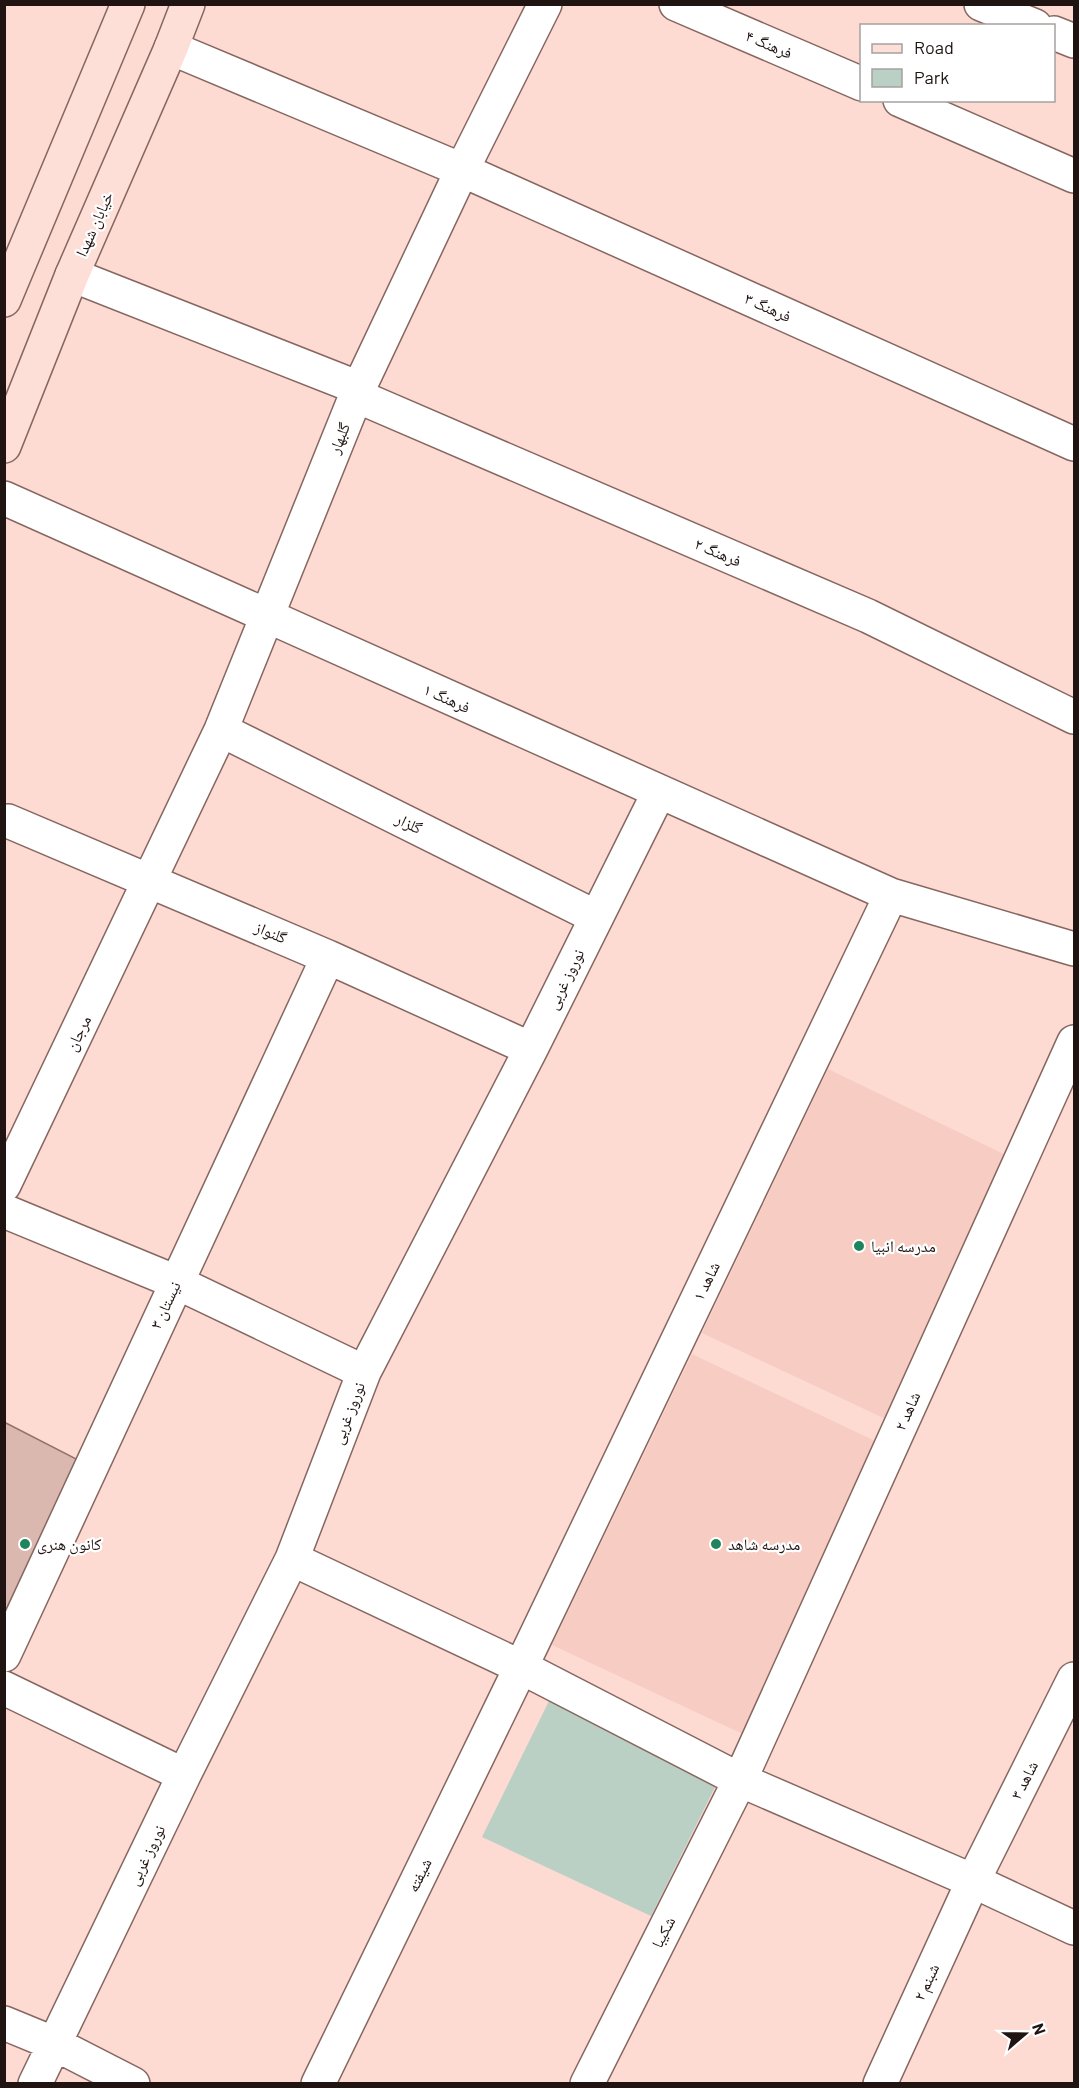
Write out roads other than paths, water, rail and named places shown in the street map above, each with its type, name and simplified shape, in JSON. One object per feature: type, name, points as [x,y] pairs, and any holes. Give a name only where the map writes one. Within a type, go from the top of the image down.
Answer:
[{"type":"main road","points":[[4,300],[128,4]]},
{"type":"main road","name":"خیابان شهدا","points":[[4,446],[72,275],[188,4]]},
{"type":"street","name":"گلبهار","points":[[151,880],[221,730],[358,392],[462,170],[545,4]]},
{"type":"street","name":"فرهنگ ۴","points":[[676,4],[860,84]]},
{"type":"street","points":[[981,4],[1030,24]]},
{"type":"street","points":[[1055,34],[1074,41]]},
{"type":"street","name":"فرهنگ ۳","points":[[171,48],[462,170],[1074,444]]},
{"type":"street","points":[[905,102],[1074,176]]},
{"type":"street","name":"فرهنگ ۲","points":[[72,275],[358,392],[868,616],[1074,717]]},
{"type":"street","name":"فرهنگ ۱","points":[[4,498],[891,895],[1074,949]]},
{"type":"street","name":"گلزار","points":[[221,730],[596,916]]},
{"type":"street","name":"نوروز غربی","points":[[35,2084],[184,1775],[292,1559],[364,1372],[531,1049],[659,792]]},
{"type":"street","name":"گلنواز","points":[[8,820],[328,957],[531,1049]]},
{"type":"street","name":"مرجان","points":[[4,1185],[151,880]]},
{"type":"street","name":"شاهد ۱","points":[[521,1667],[891,895]]},
{"type":"street","name":"نیستان ۳","points":[[4,1655],[328,957]]},
{"type":"street","name":"شاهد ۲","points":[[740,1780],[1074,1042]]},
{"type":"street","points":[[4,1211],[176,1282],[364,1372]]},
{"type":"street","points":[[292,1559],[521,1667],[740,1780],[973,1881],[1074,1928]]},
{"type":"street","name":"شیفته","points":[[318,2084],[521,1667]]},
{"type":"street","name":"شاهد ۳","points":[[973,1881],[1074,1679]]},
{"type":"street","points":[[4,1688],[184,1775]]},
{"type":"street","name":"شکیبا","points":[[586,2084],[740,1780]]},
{"type":"street","name":"شبنم ۲","points":[[880,2084],[973,1881]]},
{"type":"street","points":[[4,2022],[55,2044],[133,2084]]},
{"type":"place","name":"مدرسه انبیا","points":[[859,1246]]},
{"type":"place","name":"کانون هنری","points":[[25,1544]]},
{"type":"place","name":"مدرسه شاهد","points":[[716,1544]]}]
